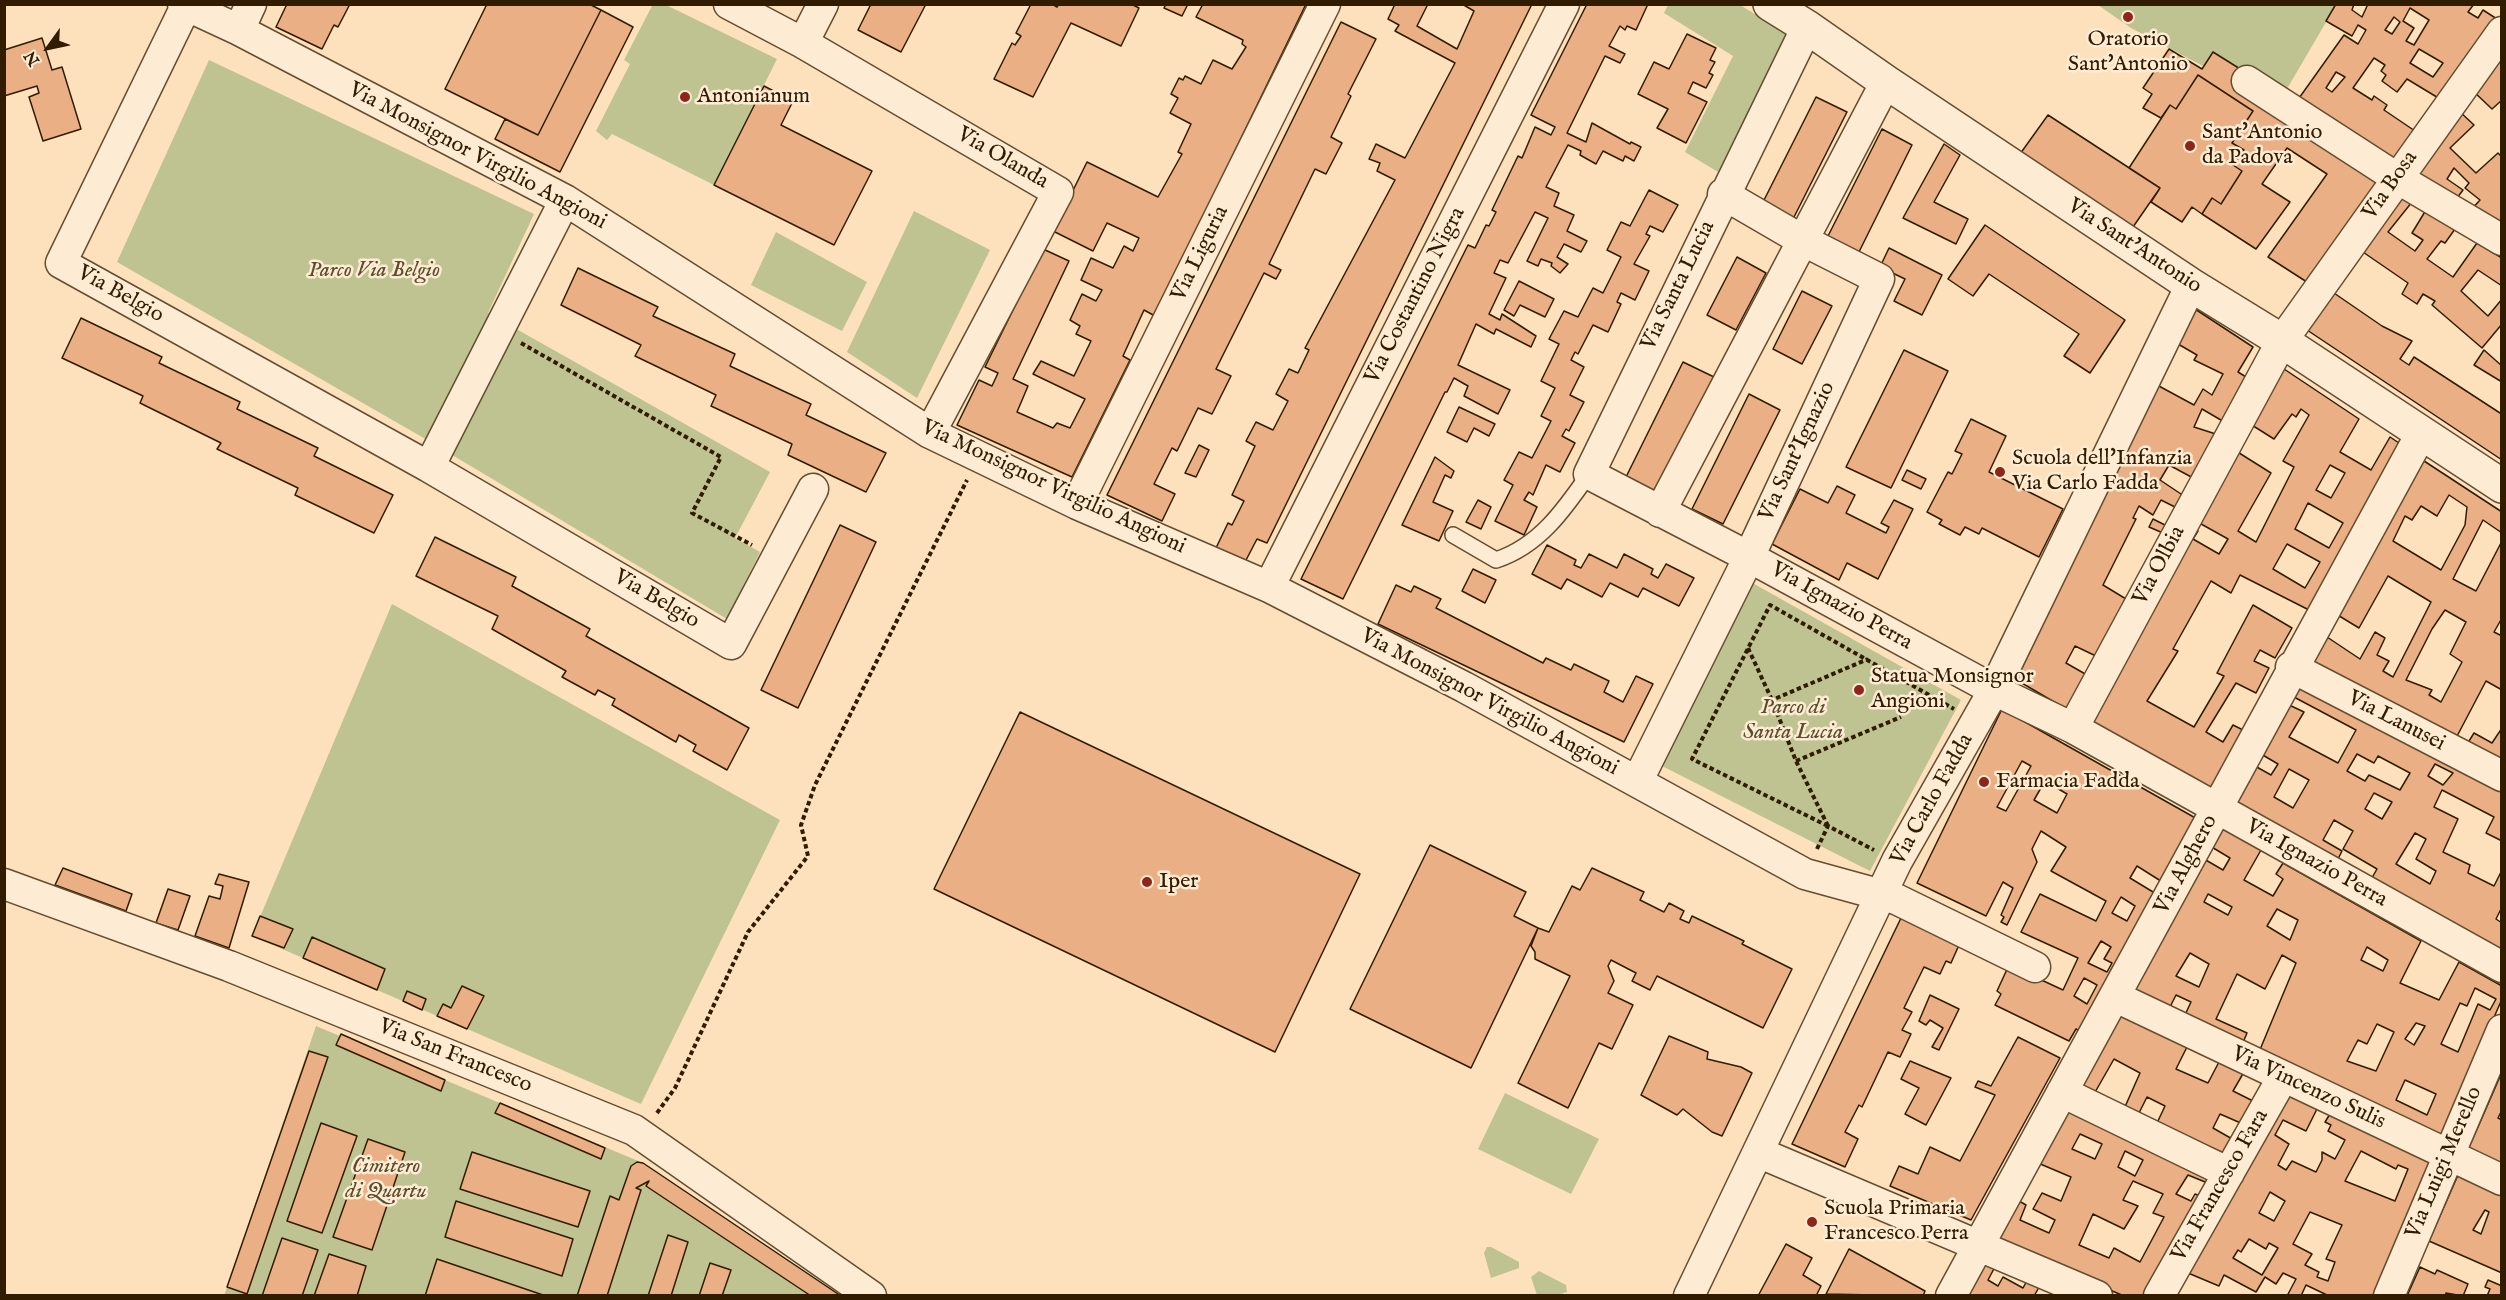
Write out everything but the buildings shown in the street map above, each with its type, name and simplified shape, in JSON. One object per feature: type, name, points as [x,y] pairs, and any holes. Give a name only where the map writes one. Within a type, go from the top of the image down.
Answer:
[{"type":"street","name":"Via Olanda","points":[[729,4],[803,43],[1058,192],[930,433]]},
{"type":"street","points":[[803,43],[823,4]]},
{"type":"street","name":"Via Liguria","points":[[1077,504],[1325,4]]},
{"type":"street","name":"Via Costantino Nigra","points":[[1269,587],[1564,4]]},
{"type":"street","name":"Via Sant'Antonio","points":[[1770,4],[1808,27],[1886,82],[2191,285],[2282,341],[2502,486]]},
{"type":"street","name":"Via Monsignor Virgilio Angioni","points":[[185,5],[245,17],[565,200],[930,433],[1077,504],[1269,587],[1464,687],[1805,874],[1881,895]]},
{"type":"street","name":"Via Belgio","points":[[185,5],[61,262],[429,467],[731,644],[813,489]]},
{"type":"street","name":"Via Santa Lucia","points":[[1588,474],[1808,27]]},
{"type":"street","name":"Via Bosa","points":[[2282,341],[2502,32]]},
{"type":"street","points":[[2247,81],[2397,178],[2502,240]]},
{"type":"street","points":[[1660,512],[1886,82]]},
{"type":"street","name":"Via Sant'Ignazio","points":[[1637,782],[1749,557],[1879,279],[1802,240],[1724,194]]},
{"type":"street","points":[[429,467],[565,200]]},
{"type":"street","name":"Via Carlo Fadda","points":[[1689,1296],[1760,1153],[1897,861],[1994,690],[2191,285]]},
{"type":"street","name":"Via Olbia","points":[[2073,728],[2282,341]]},
{"type":"street","name":"Via Alghero","points":[[1951,1296],[1977,1244],[2116,997],[2291,667],[2421,434]]},
{"type":"street","points":[[1588,474],[1749,557]]},
{"type":"street","name":"Via Ignazio Perra","points":[[1749,557],[1994,690],[2073,728],[2502,967]]},
{"type":"street","name":"Via Lanusei","points":[[2291,667],[2502,776]]},
{"type":"street","name":"Via San Francesco","points":[[4,884],[229,966],[634,1130],[871,1296]]},
{"type":"street","name":"Via Carlo Fadda","points":[[1881,895],[1896,899],[2035,967]]},
{"type":"street","name":"Via Vincenzo Sulis","points":[[2116,997],[2502,1180]]},
{"type":"street","name":"Via Luigi Merello","points":[[2389,1296],[2502,1030]]},
{"type":"street","name":"Via Francesco Fara","points":[[2158,1296],[2283,1077]]},
{"type":"street","points":[[2062,1092],[2229,1173]]},
{"type":"street","points":[[1760,1153],[2097,1296]]},
{"type":"lane","points":[[1453,535],[1496,560],[1518,553],[1563,512],[1588,474]]},
{"type":"path","points":[[499,330],[721,457],[692,513],[777,559]]},
{"type":"path","points":[[649,1140],[657,1112],[675,1088],[747,932],[808,856],[801,825],[815,785],[978,457]]},
{"type":"path","points":[[1897,861],[1692,759],[1770,605],[1976,721]]},
{"type":"path","points":[[1772,700],[1906,642]]},
{"type":"path","points":[[1748,648],[1796,761],[1828,826]]},
{"type":"path","points":[[1796,761],[1901,717]]},
{"type":"path","points":[[1805,874],[1828,826]]},
{"type":"green space","name":"Antonianum","points":[[653,4],[666,5],[777,59],[714,185],[612,134],[607,140],[596,131],[630,64],[624,60]]},
{"type":"green space","points":[[1668,5],[1740,5],[1788,34],[1718,172],[1685,152],[1733,56],[1664,13]]},
{"type":"green space","points":[[2098,5],[2336,5],[2284,94],[2213,52],[2203,66],[2131,28]]},
{"type":"green space","name":"Parco Via Belgio","points":[[209,60],[534,214],[488,313],[770,472],[735,538],[760,552],[727,619],[422,437],[117,262]]},
{"type":"green space","points":[[914,211],[990,250],[917,398],[847,352]]},
{"type":"green space","points":[[776,232],[867,282],[842,331],[751,285]]},
{"type":"green space","name":"Parco di Santa Lucia","points":[[1749,581],[1961,700],[1870,871],[1656,763]]},
{"type":"green space","points":[[392,604],[780,820],[641,1104],[252,936]]},
{"type":"green space","name":"Cimitero di Quartu","points":[[316,1026],[643,1163],[841,1295],[224,1296]]},
{"type":"green space","points":[[1505,1093],[1599,1139],[1571,1194],[1478,1149]]},
{"type":"green space","points":[[1487,1247],[1519,1262],[1519,1268],[1491,1278],[1484,1253]]},
{"type":"green space","points":[[1539,1271],[1566,1285],[1567,1292],[1557,1295],[1537,1295],[1531,1277]]},
{"type":"place","name":"Oratorio Sant'Antonio","points":[[2128,17]]},
{"type":"place","name":"Antonianum","points":[[685,97]]},
{"type":"place","name":"Sant'Antonio da Padova","points":[[2190,146]]},
{"type":"place","name":"Scuola dell'Infanzia Via Carlo Fadda","points":[[2000,472]]},
{"type":"place","name":"Statua Monsignor Angioni","points":[[1859,690]]},
{"type":"place","name":"Farmacia Fadda","points":[[1984,782]]},
{"type":"place","name":"Iper","points":[[1147,882]]},
{"type":"place","name":"Scuola Primaria Francesco Perra","points":[[1812,1222]]}]
